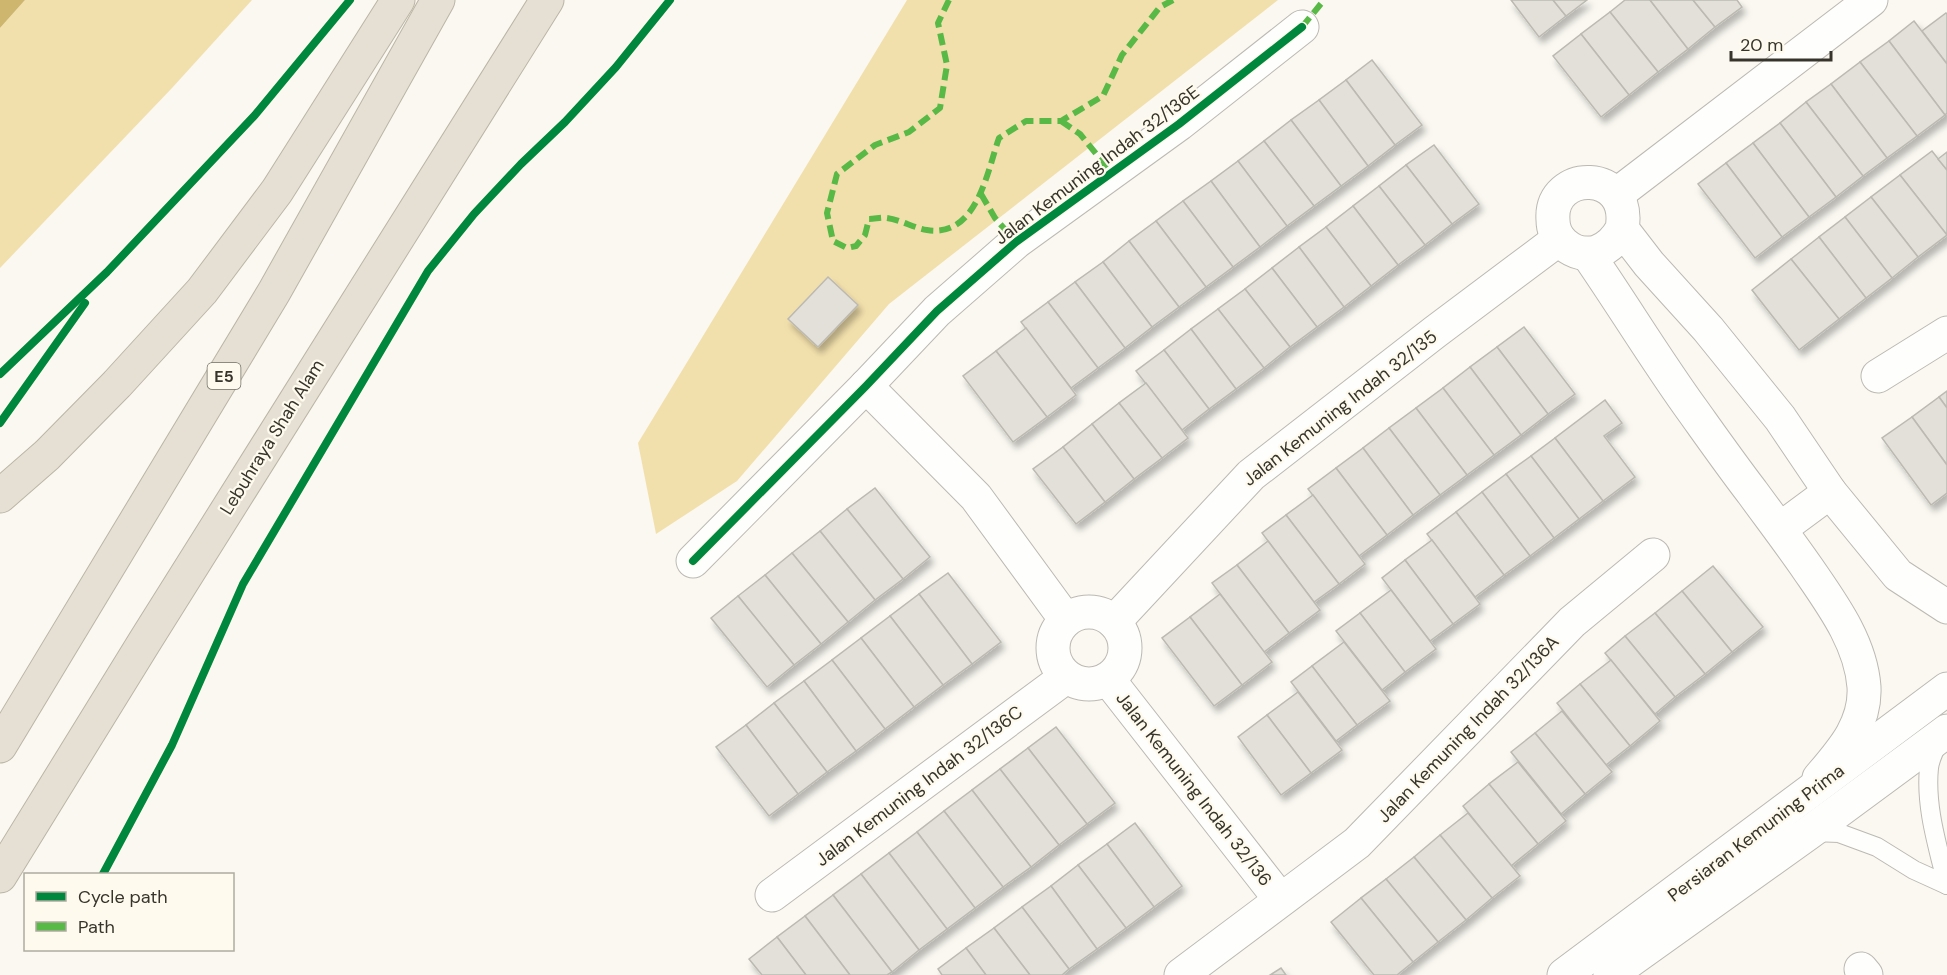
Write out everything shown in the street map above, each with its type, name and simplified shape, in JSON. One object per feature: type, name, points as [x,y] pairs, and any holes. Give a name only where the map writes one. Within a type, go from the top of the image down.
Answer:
[{"type":"highway","points":[[0,496],[47,455],[117,384],[202,291],[277,191],[398,0]]},
{"type":"highway","name":"E5","points":[[0,746],[274,292],[438,0]]},
{"type":"highway","name":"Lebuhraya Shah Alam","points":[[0,876],[547,0]]},
{"type":"street","points":[[1616,195],[1871,0]]},
{"type":"street","name":"Jalan Kemuning Indah 32/136E","points":[[693,561],[867,386],[937,311],[1016,242],[1179,124],[1302,27]]},
{"type":"street","points":[[1573,246],[1598,252],[1616,240],[1622,229],[1624,217],[1622,206],[1616,195],[1607,187],[1595,182],[1583,182],[1561,194],[1552,216],[1554,228],[1573,246],[1780,530],[1838,612],[1857,654],[1864,687],[1862,712],[1854,733],[1843,750],[1802,799]]},
{"type":"street","points":[[1622,229],[1649,264],[1708,329],[1780,418],[1830,492],[1898,575],[1947,607]]},
{"type":"street","name":"Jalan Kemuning Indah 32/135","points":[[1114,622],[1251,475],[1435,333],[1573,246]]},
{"type":"street","points":[[1878,376],[1947,333]]},
{"type":"street","points":[[867,386],[976,497],[1066,620]]},
{"type":"street","points":[[1780,530],[1830,492]]},
{"type":"street","name":"Jalan Kemuning Indah 32/136A","points":[[1181,975],[1357,843],[1572,622],[1653,555]]},
{"type":"street","points":[[1085,612],[1096,612],[1114,622],[1125,641],[1125,652],[1117,672],[1098,684],[1076,682],[1066,677],[1054,659],[1052,648],[1054,638],[1066,620],[1085,612]]},
{"type":"street","name":"Jalan Kemuning Indah 32/136C","points":[[772,895],[1066,677]]},
{"type":"street","name":"Jalan Kemuning Indah 32/136","points":[[1108,679],[1280,899]]},
{"type":"street","name":"Persiaran Kemuning Prima","points":[[1564,975],[1947,689]]},
{"type":"street","name":"Persiaran Kemuning Prima","points":[[1610,975],[1944,734]]},
{"type":"lane","points":[[1944,734],[1929,766],[1932,822],[1947,885]]},
{"type":"lane","points":[[1810,832],[1839,833],[1877,847],[1914,870],[1947,885]]},
{"type":"shaded area","points":[[0,0],[25,0],[0,28]]},
{"type":"shaded area","points":[[25,0],[252,0],[172,88],[0,268],[0,28]]},
{"type":"shaded area","points":[[907,0],[1278,0],[889,304],[737,481],[656,534],[638,443]]},
{"type":"building","points":[[1511,0],[1553,0],[1566,16],[1539,37]]},
{"type":"building","points":[[1553,0],[1587,0],[1566,16]]},
{"type":"building","points":[[1625,0],[1650,0],[1688,49],[1658,72],[1610,12]]},
{"type":"building","points":[[1650,0],[1693,0],[1715,27],[1688,49]]},
{"type":"building","points":[[1693,0],[1737,0],[1742,7],[1715,27]]},
{"type":"building","points":[[1610,12],[1658,72],[1629,95],[1581,34]]},
{"type":"building","points":[[1947,14],[1947,64],[1922,31]]},
{"type":"building","points":[[1914,21],[1947,64],[1947,113],[1945,115],[1889,41]]},
{"type":"building","points":[[1581,34],[1629,95],[1601,117],[1553,56]]},
{"type":"building","points":[[1889,41],[1945,115],[1917,136],[1860,62]]},
{"type":"building","points":[[1372,60],[1422,125],[1395,145],[1346,80]]},
{"type":"building","points":[[1860,62],[1917,136],[1887,158],[1831,84]]},
{"type":"building","points":[[1346,80],[1395,145],[1368,166],[1319,100]]},
{"type":"building","points":[[1831,84],[1887,158],[1863,176],[1806,102]]},
{"type":"building","points":[[1319,100],[1368,166],[1341,186],[1291,120]]},
{"type":"building","points":[[1806,102],[1863,176],[1836,197],[1780,123]]},
{"type":"building","points":[[1291,120],[1341,186],[1314,206],[1264,141]]},
{"type":"building","points":[[1780,123],[1836,197],[1809,217],[1753,143]]},
{"type":"building","points":[[1264,141],[1314,206],[1287,226],[1238,161]]},
{"type":"building","points":[[1753,143],[1809,217],[1782,237],[1726,163]]},
{"type":"building","points":[[1434,145],[1479,204],[1452,224],[1406,165]]},
{"type":"building","points":[[1932,151],[1947,170],[1947,235],[1900,175]]},
{"type":"building","points":[[1947,152],[1947,170],[1938,159]]},
{"type":"building","points":[[1238,161],[1287,226],[1260,247],[1211,181]]},
{"type":"building","points":[[1726,163],[1782,237],[1755,258],[1698,184]]},
{"type":"building","points":[[1406,165],[1452,224],[1425,245],[1379,186]]},
{"type":"building","points":[[1900,175],[1947,235],[1918,257],[1871,197]]},
{"type":"building","points":[[1211,181],[1260,247],[1233,267],[1183,201]]},
{"type":"building","points":[[1379,186],[1425,245],[1398,265],[1353,206]]},
{"type":"building","points":[[1871,197],[1918,257],[1892,278],[1845,217]]},
{"type":"building","points":[[1183,201],[1233,267],[1206,287],[1156,221]]},
{"type":"building","points":[[1353,206],[1398,265],[1371,286],[1326,227]]},
{"type":"building","points":[[1845,217],[1892,278],[1866,298],[1819,237]]},
{"type":"building","points":[[1156,221],[1206,287],[1179,307],[1129,241]]},
{"type":"building","points":[[1326,227],[1371,286],[1344,307],[1299,247]]},
{"type":"building","points":[[1819,237],[1866,298],[1839,319],[1791,259]]},
{"type":"building","points":[[1129,241],[1179,307],[1152,327],[1103,262]]},
{"type":"building","points":[[1299,247],[1344,307],[1317,327],[1272,268]]},
{"type":"building","points":[[1791,259],[1839,319],[1799,350],[1752,290]]},
{"type":"building","points":[[1103,262],[1152,327],[1125,348],[1075,282]]},
{"type":"building","points":[[1272,268],[1317,327],[1290,347],[1245,289]]},
{"type":"building","points":[[828,277],[858,305],[818,347],[788,319]]},
{"type":"building","points":[[1075,282],[1125,348],[1098,368],[1048,302]]},
{"type":"building","points":[[1245,289],[1290,347],[1264,368],[1218,309]]},
{"type":"building","points":[[1048,302],[1098,368],[1071,388],[1021,322]]},
{"type":"building","points":[[1218,309],[1264,368],[1236,389],[1191,329]]},
{"type":"building","points":[[1524,327],[1575,394],[1548,414],[1497,347]]},
{"type":"building","points":[[1026,328],[1076,395],[1047,417],[996,351]]},
{"type":"building","points":[[1191,329],[1236,389],[1209,409],[1164,350]]},
{"type":"building","points":[[1497,347],[1548,414],[1521,435],[1470,367]]},
{"type":"building","points":[[1164,350],[1209,409],[1182,430],[1136,371]]},
{"type":"building","points":[[996,351],[1047,417],[1013,442],[963,376]]},
{"type":"building","points":[[1470,367],[1521,435],[1494,455],[1443,388]]},
{"type":"building","points":[[1146,383],[1188,438],[1162,458],[1119,403]]},
{"type":"building","points":[[1443,388],[1494,455],[1467,475],[1416,408]]},
{"type":"building","points":[[1947,391],[1947,408],[1939,397]]},
{"type":"building","points":[[1939,397],[1947,408],[1947,465],[1912,417]]},
{"type":"building","points":[[1605,400],[1622,423],[1604,436],[1635,477],[1603,501],[1555,438]]},
{"type":"building","points":[[1119,403],[1162,458],[1134,479],[1092,424]]},
{"type":"building","points":[[1416,408],[1467,475],[1440,495],[1389,428]]},
{"type":"building","points":[[1912,417],[1947,465],[1947,493],[1931,505],[1882,438]]},
{"type":"building","points":[[1092,424],[1134,479],[1105,502],[1063,447]]},
{"type":"building","points":[[1389,428],[1440,495],[1413,515],[1363,448]]},
{"type":"building","points":[[1555,438],[1603,501],[1579,519],[1531,456]]},
{"type":"building","points":[[1063,447],[1105,502],[1076,524],[1033,469]]},
{"type":"building","points":[[1363,448],[1413,515],[1387,535],[1336,468]]},
{"type":"building","points":[[1531,456],[1579,519],[1554,538],[1506,474]]},
{"type":"building","points":[[1336,468],[1387,535],[1359,556],[1308,489]]},
{"type":"building","points":[[1506,474],[1554,538],[1530,556],[1482,492]]},
{"type":"building","points":[[875,488],[930,557],[903,579],[847,509]]},
{"type":"building","points":[[1482,492],[1530,556],[1504,575],[1456,512]]},
{"type":"building","points":[[1313,495],[1365,564],[1339,584],[1286,515]]},
{"type":"building","points":[[847,509],[903,579],[875,600],[820,531]]},
{"type":"building","points":[[1456,512],[1504,575],[1475,597],[1427,534]]},
{"type":"building","points":[[1286,515],[1339,584],[1314,602],[1262,533]]},
{"type":"building","points":[[820,531],[875,600],[848,622],[792,553]]},
{"type":"building","points":[[1432,540],[1480,604],[1453,624],[1405,560]]},
{"type":"building","points":[[1268,541],[1320,610],[1289,633],[1237,565]]},
{"type":"building","points":[[792,553],[848,622],[821,644],[765,575]]},
{"type":"building","points":[[1405,560],[1453,624],[1430,641],[1382,578]]},
{"type":"building","points":[[1237,565],[1289,633],[1264,652],[1212,583]]},
{"type":"building","points":[[1713,566],[1763,627],[1732,652],[1682,591]]},
{"type":"building","points":[[948,573],[1001,642],[972,664],[919,594]]},
{"type":"building","points":[[765,575],[821,644],[794,665],[738,596]]},
{"type":"building","points":[[1391,590],[1436,649],[1405,672],[1360,613]]},
{"type":"building","points":[[1682,591],[1732,652],[1705,674],[1655,613]]},
{"type":"building","points":[[919,594],[972,664],[943,685],[890,616]]},
{"type":"building","points":[[1220,594],[1272,662],[1242,685],[1190,617]]},
{"type":"building","points":[[738,596],[794,665],[767,687],[711,618]]},
{"type":"building","points":[[1360,613],[1405,672],[1382,690],[1336,631]]},
{"type":"building","points":[[1655,613],[1705,674],[1675,697],[1625,636]]},
{"type":"building","points":[[890,616],[943,685],[914,707],[861,638]]},
{"type":"building","points":[[1190,617],[1242,685],[1214,706],[1162,638]]},
{"type":"building","points":[[1625,636],[1675,697],[1655,714],[1605,653]]},
{"type":"building","points":[[861,638],[914,707],[885,729],[832,660]]},
{"type":"building","points":[[1344,642],[1390,701],[1357,725],[1312,666]]},
{"type":"building","points":[[832,660],[885,729],[856,751],[804,681]]},
{"type":"building","points":[[1611,660],[1660,721],[1630,746],[1580,684]]},
{"type":"building","points":[[1312,666],[1357,725],[1336,741],[1291,682]]},
{"type":"building","points":[[804,681],[856,751],[827,772],[774,703]]},
{"type":"building","points":[[1580,684],[1630,746],[1606,765],[1557,703]]},
{"type":"building","points":[[1298,692],[1342,750],[1311,773],[1267,715]]},
{"type":"building","points":[[774,703],[827,772],[798,794],[746,725]]},
{"type":"building","points":[[1562,711],[1612,772],[1585,794],[1535,733]]},
{"type":"building","points":[[1267,715],[1311,773],[1281,795],[1238,737]]},
{"type":"building","points":[[746,725],[798,794],[769,816],[716,747]]},
{"type":"building","points":[[1056,727],[1115,803],[1087,824],[1028,748]]},
{"type":"building","points":[[1535,733],[1585,794],[1561,814],[1511,752]]},
{"type":"building","points":[[1028,748],[1087,824],[1059,845],[1000,769]]},
{"type":"building","points":[[1518,762],[1566,821],[1538,844],[1489,784]]},
{"type":"building","points":[[1000,769],[1059,845],[1031,867],[972,790]]},
{"type":"building","points":[[1489,784],[1538,844],[1511,866],[1463,806]]},
{"type":"building","points":[[972,790],[1031,867],[1003,887],[944,811]]},
{"type":"building","points":[[944,811],[1003,887],[975,908],[917,832]]},
{"type":"building","points":[[1468,813],[1520,876],[1492,898],[1440,835]]},
{"type":"building","points":[[1135,823],[1182,886],[1154,907],[1107,844]]},
{"type":"building","points":[[917,832],[975,908],[947,929],[889,853]]},
{"type":"building","points":[[1440,835],[1492,898],[1466,920],[1414,857]]},
{"type":"building","points":[[1107,844],[1154,907],[1126,928],[1078,865]]},
{"type":"building","points":[[889,853],[947,929],[919,950],[861,874]]},
{"type":"building","points":[[1414,857],[1466,920],[1438,942],[1386,879]]},
{"type":"building","points":[[1078,865],[1126,928],[1097,949],[1051,886]]},
{"type":"building","points":[[861,874],[919,950],[892,972],[833,895]]},
{"type":"building","points":[[1386,879],[1438,942],[1413,962],[1361,898]]},
{"type":"building","points":[[1051,886],[1097,949],[1069,969],[1022,907]]},
{"type":"building","points":[[833,895],[892,972],[887,975],[850,975],[805,916]]},
{"type":"building","points":[[1361,898],[1413,962],[1397,975],[1374,975],[1331,922]]},
{"type":"building","points":[[1022,907],[1069,969],[1062,975],[1030,975],[994,928]]},
{"type":"building","points":[[805,916],[850,975],[806,975],[777,937]]},
{"type":"building","points":[[994,928],[1030,975],[986,975],[966,948]]},
{"type":"building","points":[[777,937],[806,975],[762,975],[749,959]]},
{"type":"building","points":[[966,948],[986,975],[942,975],[938,969]]},
{"type":"building","points":[[1281,968],[1286,975],[1270,975]]},
{"type":"marked path","points":[[949,0],[938,23],[947,65],[940,108],[909,132],[875,145],[837,174],[827,213],[833,241],[847,248],[856,246],[865,235],[869,219],[887,218],[927,230],[944,230],[958,224],[977,200],[999,138],[1026,121],[1061,121],[1103,96],[1122,55],[1160,7],[1173,0]]},
{"type":"marked path","points":[[1302,27],[1324,0]]},
{"type":"marked path","points":[[1061,121],[1080,134],[1111,172]]},
{"type":"marked path","points":[[981,194],[995,218],[1016,242]]},
{"type":"cycle path","points":[[0,374],[107,272],[255,115],[350,0]]},
{"type":"cycle path","points":[[104,873],[172,745],[243,584],[428,271],[474,214],[616,67],[670,0]]},
{"type":"cycle path","points":[[693,561],[937,311],[1016,242],[1179,124],[1302,27]]},
{"type":"cycle path","points":[[0,423],[85,303]]}]
